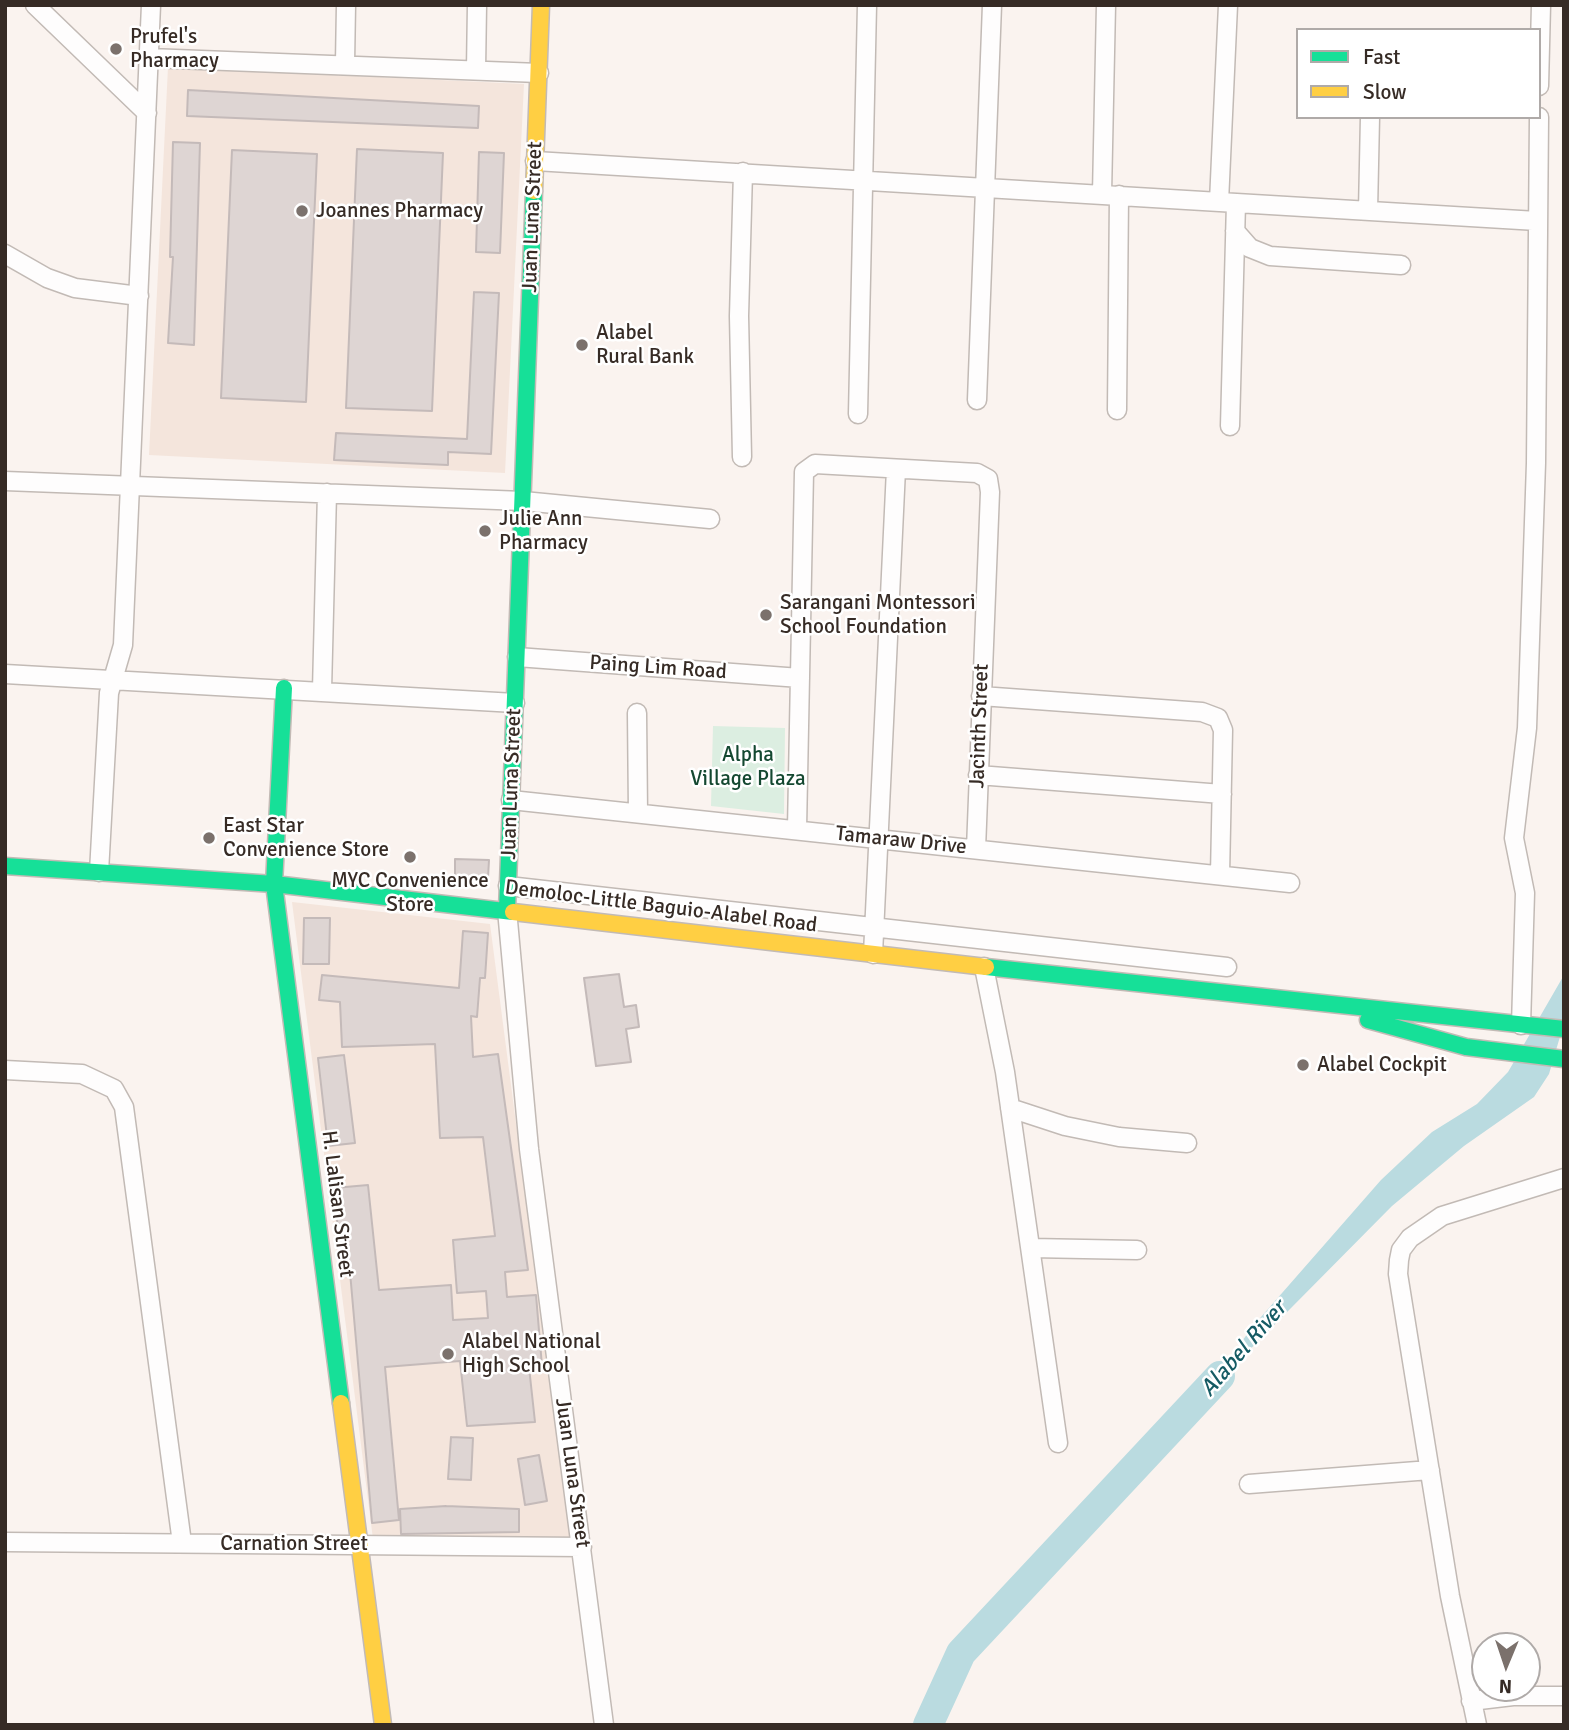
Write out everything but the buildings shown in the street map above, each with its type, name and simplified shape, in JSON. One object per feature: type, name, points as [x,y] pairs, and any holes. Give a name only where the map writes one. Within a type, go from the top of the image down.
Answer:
[{"type":"street","points":[[35,5],[147,113]]},
{"type":"street","points":[[99,872],[107,713],[113,678],[121,661],[123,645],[151,5]]},
{"type":"street","points":[[345,63],[346,5]]},
{"type":"street","points":[[476,70],[477,5]]},
{"type":"street","name":"Juan Luna Street","points":[[541,5],[507,909],[512,987],[529,1149],[604,1725]]},
{"type":"street","points":[[858,414],[867,5]]},
{"type":"street","points":[[976,400],[982,187],[992,5]]},
{"type":"street","points":[[1106,5],[1118,410]]},
{"type":"street","points":[[1228,5],[1228,202],[1236,231],[1230,426]]},
{"type":"street","points":[[1540,28],[1541,5]]},
{"type":"street","points":[[149,58],[345,63],[539,73]]},
{"type":"street","points":[[1368,211],[1370,119]]},
{"type":"street","points":[[1525,1025],[1525,893],[1514,838],[1527,728],[1536,463],[1539,119]]},
{"type":"street","points":[[535,161],[1536,221]]},
{"type":"street","points":[[742,457],[739,316],[743,172]]},
{"type":"street","points":[[1236,231],[1250,248],[1270,256],[1401,265]]},
{"type":"street","points":[[5,254],[47,278],[75,288],[139,296]]},
{"type":"street","points":[[797,829],[806,468],[815,464],[896,469],[873,954]]},
{"type":"street","name":"Jacinth Street","points":[[896,469],[977,473],[988,479],[990,492],[975,849]]},
{"type":"street","points":[[5,481],[523,501],[710,519]]},
{"type":"street","points":[[322,691],[327,493]]},
{"type":"street","name":"Paing Lim Road","points":[[517,657],[800,678]]},
{"type":"street","points":[[5,674],[113,678],[515,703]]},
{"type":"street","name":"H. Lalisan Street","points":[[284,688],[274,884],[383,1725]]},
{"type":"street","points":[[981,696],[1212,714],[1218,718],[1223,730],[1220,875]]},
{"type":"street","points":[[637,713],[638,813]]},
{"type":"street","points":[[978,775],[1222,794]]},
{"type":"street","name":"Tamaraw Drive","points":[[511,800],[1290,883]]},
{"type":"street","name":"Demoloc-Little Baguio-Alabel Road","points":[[5,866],[274,884],[507,909],[984,967],[1564,1030]]},
{"type":"street","points":[[508,886],[1227,967]]},
{"type":"street","points":[[984,967],[998,1027],[1058,1443]]},
{"type":"street","name":"Demoloc-Little Baguio-Alabel Road","points":[[1310,1002],[1433,1039],[1506,1053],[1564,1059]]},
{"type":"street","points":[[5,1070],[82,1074],[114,1089],[124,1107],[182,1543]]},
{"type":"street","points":[[1010,1108],[1065,1126],[1119,1137],[1186,1143]]},
{"type":"street","points":[[1471,1701],[1398,1274],[1401,1250],[1410,1238],[1442,1216],[1564,1178]]},
{"type":"street","points":[[1031,1248],[1137,1250]]},
{"type":"street","points":[[1249,1484],[1430,1470]]},
{"type":"street","name":"Carnation Street","points":[[5,1542],[582,1547]]},
{"type":"street","points":[[1541,1696],[1564,1696]]},
{"type":"street","points":[[1471,1702],[1477,1725]]},
{"type":"shaded area","points":[[168,67],[524,84],[505,473],[149,455]]},
{"type":"shaded area","name":"Alabel National High School","points":[[292,902],[490,924],[570,1538],[373,1539]]},
{"type":"green space","name":"Alpha Village Plaza","points":[[713,726],[785,728],[784,814],[711,806]]},
{"type":"water","points":[[1564,975],[1564,1023],[1549,1074],[1534,1097],[1464,1146],[1392,1206],[1193,1407],[1254,1325],[1381,1180],[1432,1132],[1477,1104],[1508,1072]]},
{"type":"waterway","name":"Alabel River","points":[[928,1725],[961,1653],[1220,1376]]},
{"type":"traffic: fast","points":[[507,910],[534,191]]},
{"type":"traffic: fast","points":[[284,688],[274,884],[341,1403]]},
{"type":"traffic: fast","points":[[5,866],[274,884],[513,912]]},
{"type":"traffic: fast","points":[[986,967],[1564,1029]]},
{"type":"traffic: fast","points":[[1368,1020],[1466,1047],[1564,1059]]},
{"type":"traffic: slow","points":[[534,191],[541,5]]},
{"type":"traffic: slow","points":[[513,912],[986,967]]},
{"type":"traffic: slow","points":[[341,1403],[383,1725]]},
{"type":"place","name":"Prufel's Pharmacy","points":[[116,49]]},
{"type":"place","name":"Joannes Pharmacy","points":[[302,211]]},
{"type":"place","name":"Alabel Rural Bank","points":[[582,345]]},
{"type":"place","name":"Julie Ann Pharmacy","points":[[485,531]]},
{"type":"place","name":"Sarangani Montessori School Foundation","points":[[766,615]]},
{"type":"place","name":"East Star Convenience Store","points":[[209,838]]},
{"type":"place","name":"MYC Convenience Store","points":[[410,857]]},
{"type":"place","name":"Alabel Cockpit","points":[[1303,1065]]},
{"type":"place","name":"Alabel National High School","points":[[448,1354]]}]
